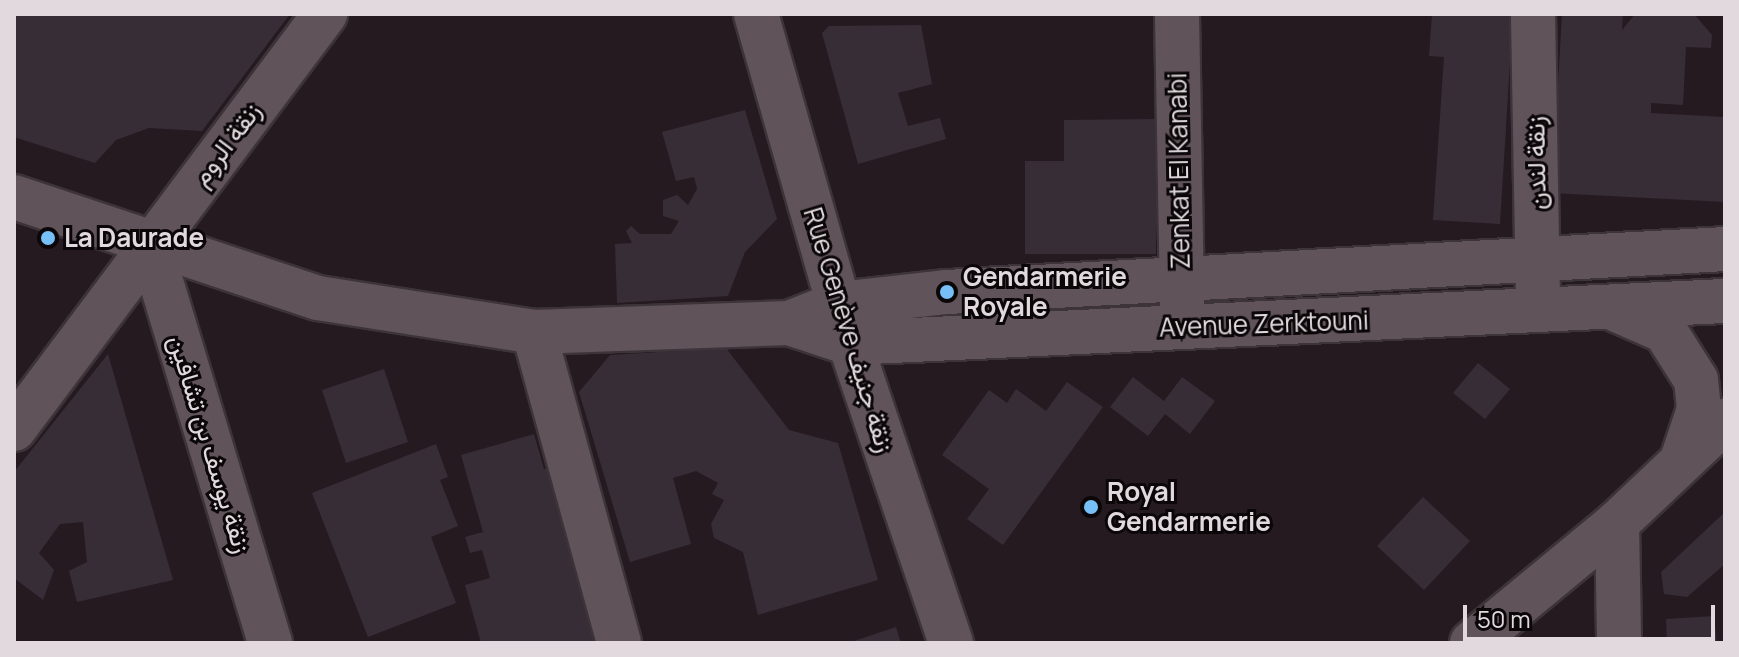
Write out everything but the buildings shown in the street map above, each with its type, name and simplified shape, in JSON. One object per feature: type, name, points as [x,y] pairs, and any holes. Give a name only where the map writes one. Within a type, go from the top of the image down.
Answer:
[{"type":"street","name":"زنقة الروم","points":[[14,429],[325,14]]},
{"type":"street","name":"Zenkat El Kanabi","points":[[1177,14],[1183,328]]},
{"type":"street","name":"زنقة لندن","points":[[1533,14],[1538,312]]},
{"type":"street","name":"Rue Genève زنقة جنيف","points":[[764,16],[844,324],[951,643]]},
{"type":"street","points":[[14,197],[150,245],[318,298],[534,332],[619,643]]},
{"type":"street","name":"زنقة يوسف بن تشافين","points":[[150,245],[270,643]]},
{"type":"street","name":"Avenue Zerktouni","points":[[844,324],[1181,277],[1725,249]]},
{"type":"street","name":"Avenue Zerktouni","points":[[534,332],[789,323],[1183,328],[1725,301]]},
{"type":"street","points":[[1611,308],[1665,331],[1696,380],[1693,439],[1679,465]]},
{"type":"street","points":[[1472,643],[1617,523],[1725,421]]},
{"type":"street","points":[[1617,523],[1619,643]]},
{"type":"place","name":"La Daurade","points":[[48,238]]},
{"type":"place","name":"Gendarmerie Royale","points":[[947,292]]},
{"type":"place","name":"Royal Gendarmerie","points":[[1091,507]]}]
